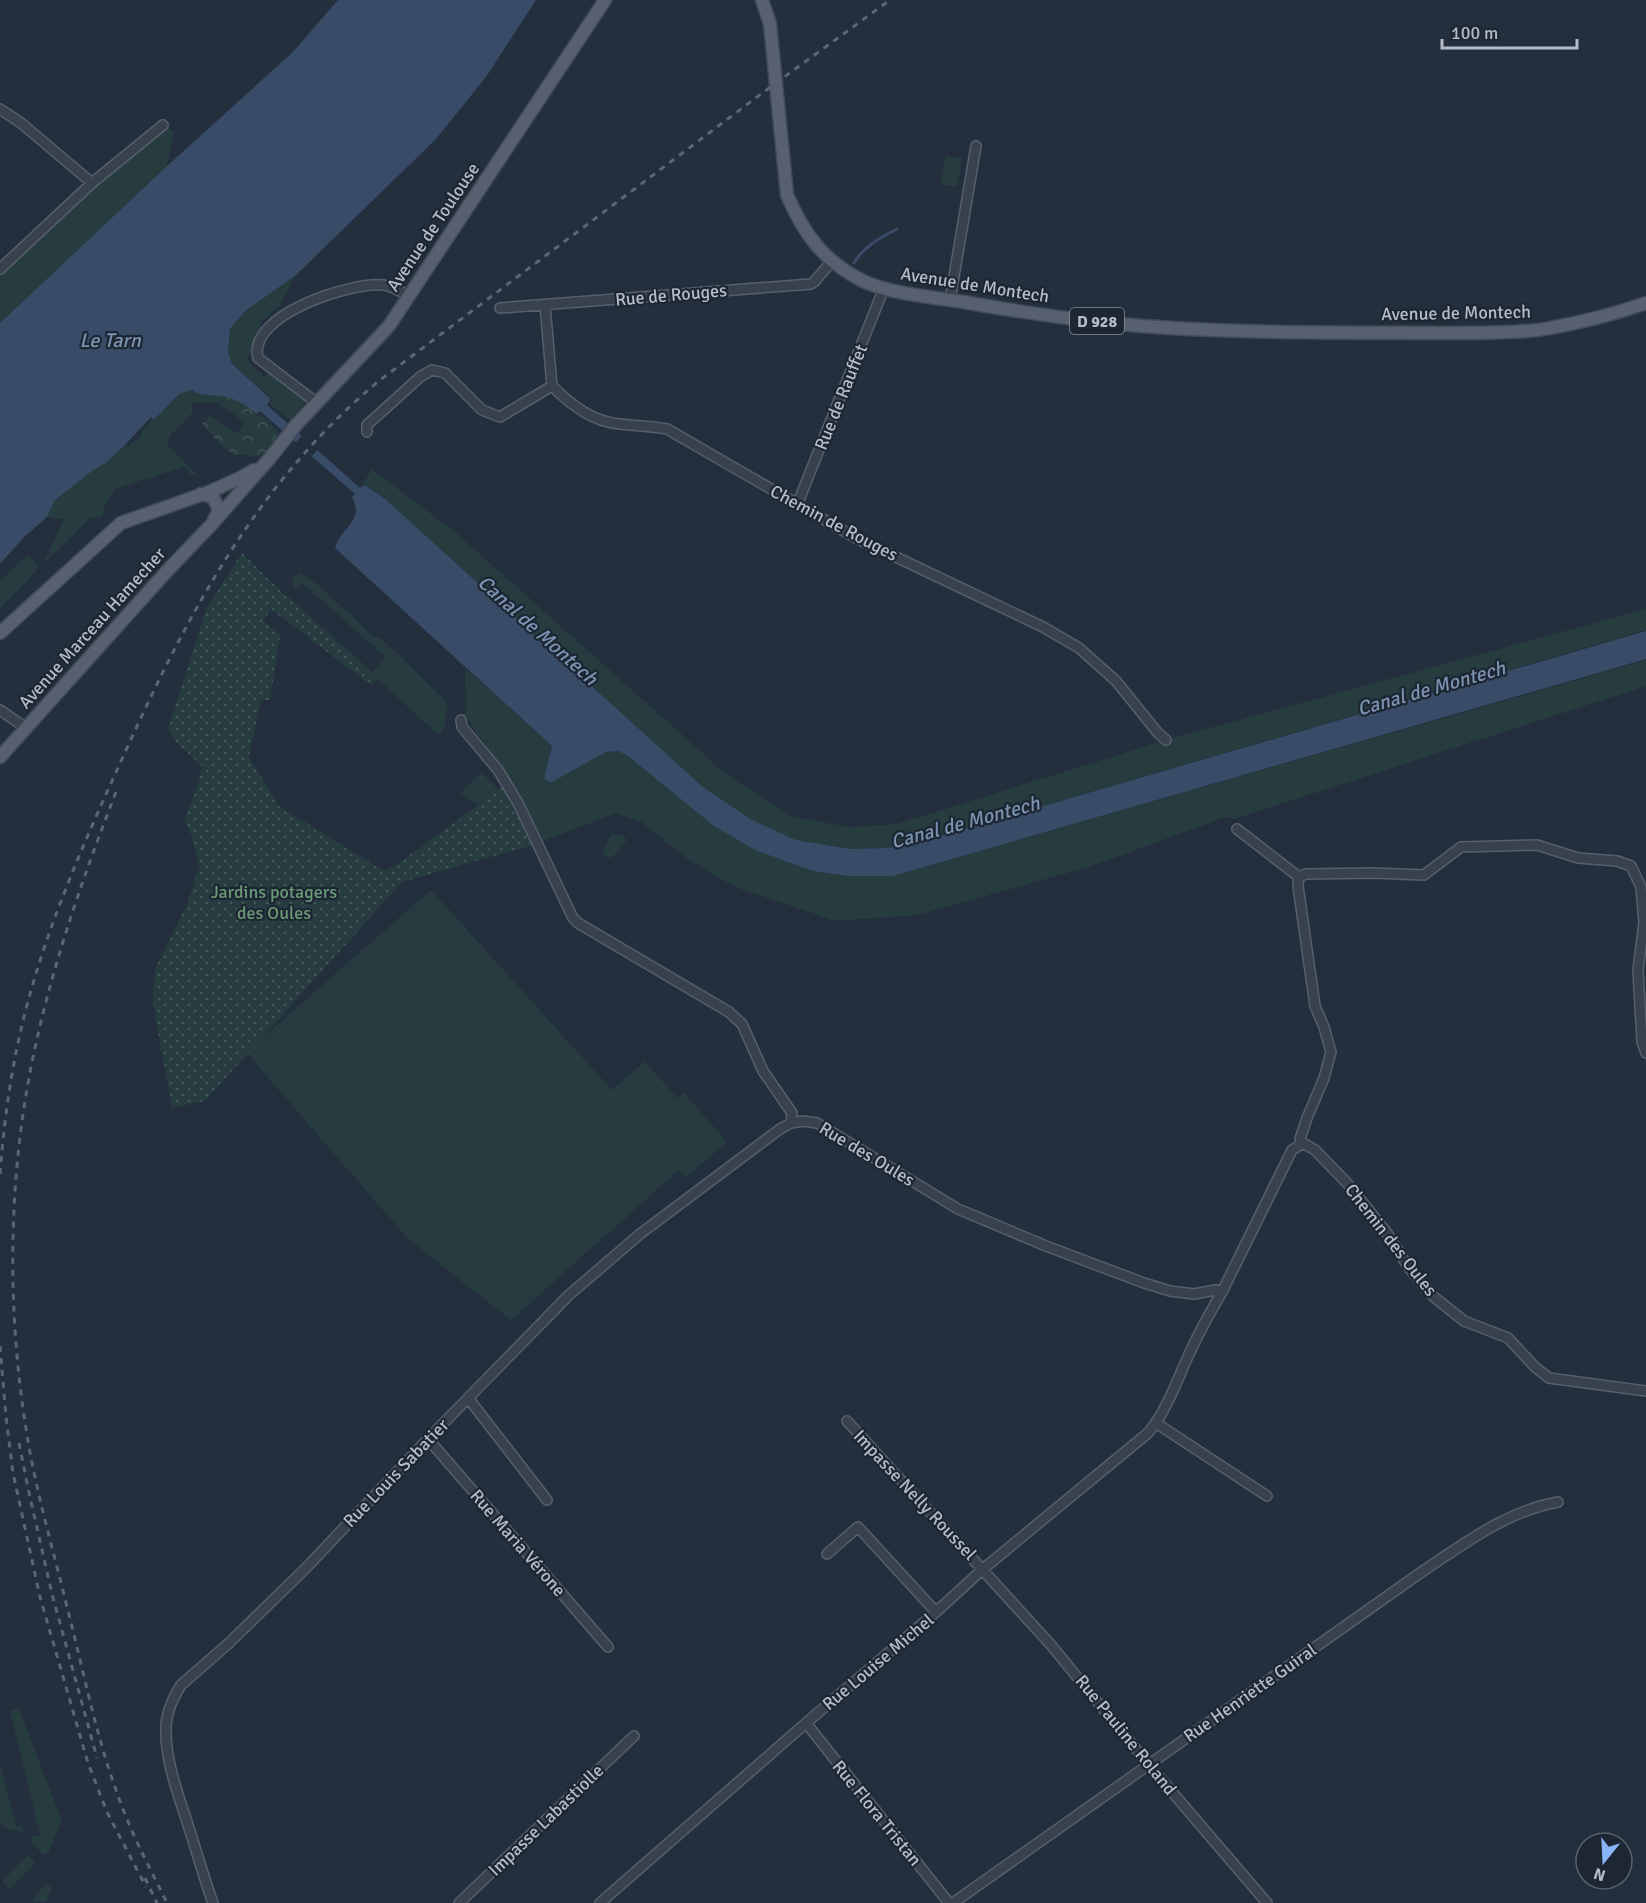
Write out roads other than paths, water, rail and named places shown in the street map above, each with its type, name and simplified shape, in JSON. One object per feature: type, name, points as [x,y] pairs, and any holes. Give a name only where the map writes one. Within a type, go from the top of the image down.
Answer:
[{"type":"main road","name":"Avenue de Toulouse","points":[[270,458],[296,424],[389,326],[605,0]]},
{"type":"main road","name":"Avenue de Montech","points":[[762,0],[770,24],[787,195],[798,220],[816,245],[832,261],[866,282],[884,288],[1028,313],[1110,323],[1228,330],[1475,333],[1549,328],[1618,313],[1646,303]]},
{"type":"main road","points":[[0,633],[121,523],[240,478],[270,458]]},
{"type":"main road","name":"Avenue Marceau Hamecher","points":[[0,757],[270,458]]},
{"type":"main road","points":[[201,494],[213,497],[219,510],[212,524]]},
{"type":"street","points":[[0,109],[21,123],[92,183]]},
{"type":"street","points":[[0,269],[92,183],[163,125]]},
{"type":"street","points":[[950,300],[976,146]]},
{"type":"street","name":"Rue de Rouges","points":[[500,308],[811,284],[832,261]]},
{"type":"street","points":[[317,403],[258,358],[256,350],[263,335],[286,313],[324,296],[366,285],[384,285],[408,296]]},
{"type":"street","name":"Rue de Rauffet","points":[[797,505],[884,288]]},
{"type":"street","points":[[366,432],[367,425],[420,377],[432,370],[445,373],[482,410],[500,417],[552,386],[545,305]]},
{"type":"street","name":"Chemin de Rouges","points":[[552,386],[576,408],[596,418],[618,424],[667,429],[856,538],[1043,627],[1079,648],[1116,681],[1166,740]]},
{"type":"street","points":[[0,710],[26,728]]},
{"type":"street","points":[[461,720],[462,727],[498,770],[518,803],[573,918],[729,1012],[742,1024],[763,1071],[792,1113],[791,1123]]},
{"type":"street","points":[[1237,829],[1299,877]]},
{"type":"street","points":[[1299,877],[1306,874],[1424,874],[1461,848],[1472,847],[1537,845],[1578,858],[1617,861],[1631,866],[1641,887],[1644,923],[1638,970],[1642,1042],[1646,1053]]},
{"type":"street","points":[[1222,1292],[1292,1150],[1303,1143],[1300,1139],[1324,1078],[1331,1052],[1315,1006],[1298,886],[1299,877]]},
{"type":"street","name":"Rue des Oules","points":[[791,1123],[803,1120],[817,1123],[958,1209],[1046,1246],[1170,1291],[1194,1294],[1216,1290],[1222,1292]]},
{"type":"street","name":"Rue Louis Sabatier","points":[[213,1903],[174,1782],[169,1757],[166,1727],[169,1710],[176,1693],[190,1677],[229,1643],[306,1568],[569,1295],[640,1234],[791,1123]]},
{"type":"street","name":"Chemin des Oules","points":[[1303,1143],[1315,1150],[1347,1183],[1387,1233],[1409,1269],[1434,1297],[1464,1321],[1508,1338],[1535,1367],[1549,1378],[1646,1391]]},
{"type":"street","name":"Rue Louise Michel","points":[[600,1903],[983,1569],[1148,1432],[1156,1423],[1192,1347],[1222,1292]]},
{"type":"street","points":[[468,1398],[547,1500]]},
{"type":"street","name":"Impasse Nelly Roussel","points":[[847,1421],[983,1569]]},
{"type":"street","points":[[1156,1423],[1267,1496]]},
{"type":"street","name":"Rue Maria Vérone","points":[[428,1439],[608,1647]]},
{"type":"street","name":"Rue Henriette Guiral","points":[[954,1903],[1414,1577],[1489,1527],[1540,1505],[1557,1502]]},
{"type":"street","points":[[827,1554],[858,1527],[936,1612]]},
{"type":"street","name":"Rue Pauline Roland","points":[[983,1569],[1051,1644],[1149,1765],[1267,1903]]},
{"type":"street","name":"Rue Flora Tristan","points":[[806,1723],[949,1903]]},
{"type":"street","name":"Impasse Labastiolle","points":[[459,1903],[634,1736]]},
{"type":"water","name":"Le Tarn","points":[[338,0],[536,0],[486,77],[436,139],[296,275],[244,312],[230,329],[228,352],[232,364],[271,399],[267,405],[360,488],[364,485],[384,498],[703,787],[752,820],[796,840],[850,849],[888,848],[926,840],[1646,631],[1646,659],[893,876],[848,876],[813,871],[757,851],[714,826],[628,756],[618,751],[606,752],[550,783],[544,778],[552,746],[335,548],[354,518],[356,512],[352,497],[355,494],[260,411],[257,414],[230,398],[199,394],[192,390],[179,394],[154,420],[151,417],[107,462],[55,500],[47,517],[23,538],[0,564],[0,323],[167,166],[293,52]]},
{"type":"waterway","points":[[854,263],[868,247],[897,229]]},
{"type":"railway","points":[[0,1174],[9,1095],[19,1037],[43,951],[67,886],[108,790],[172,654],[229,554],[261,507],[297,462],[336,420],[380,380],[890,0]]},
{"type":"railway","points":[[116,792],[62,945],[27,1086],[20,1135],[13,1234],[15,1332],[26,1429],[34,1473],[98,1733],[128,1821],[167,1903]]},
{"type":"railway","points":[[0,1346],[13,1473],[40,1597],[88,1763],[107,1812],[146,1887]]},
{"type":"railway","points":[[19,1443],[52,1594],[97,1758]]},
{"type":"railway","points":[[145,1878],[157,1903]]},
{"type":"water label","name":"Canal de Montech","points":[[538,630]]},
{"type":"water label","name":"Canal de Montech","points":[[1431,688]]},
{"type":"water label","name":"Canal de Montech","points":[[965,822]]},
{"type":"park label","name":"Jardins potagers des Oules","points":[[274,902]]}]
